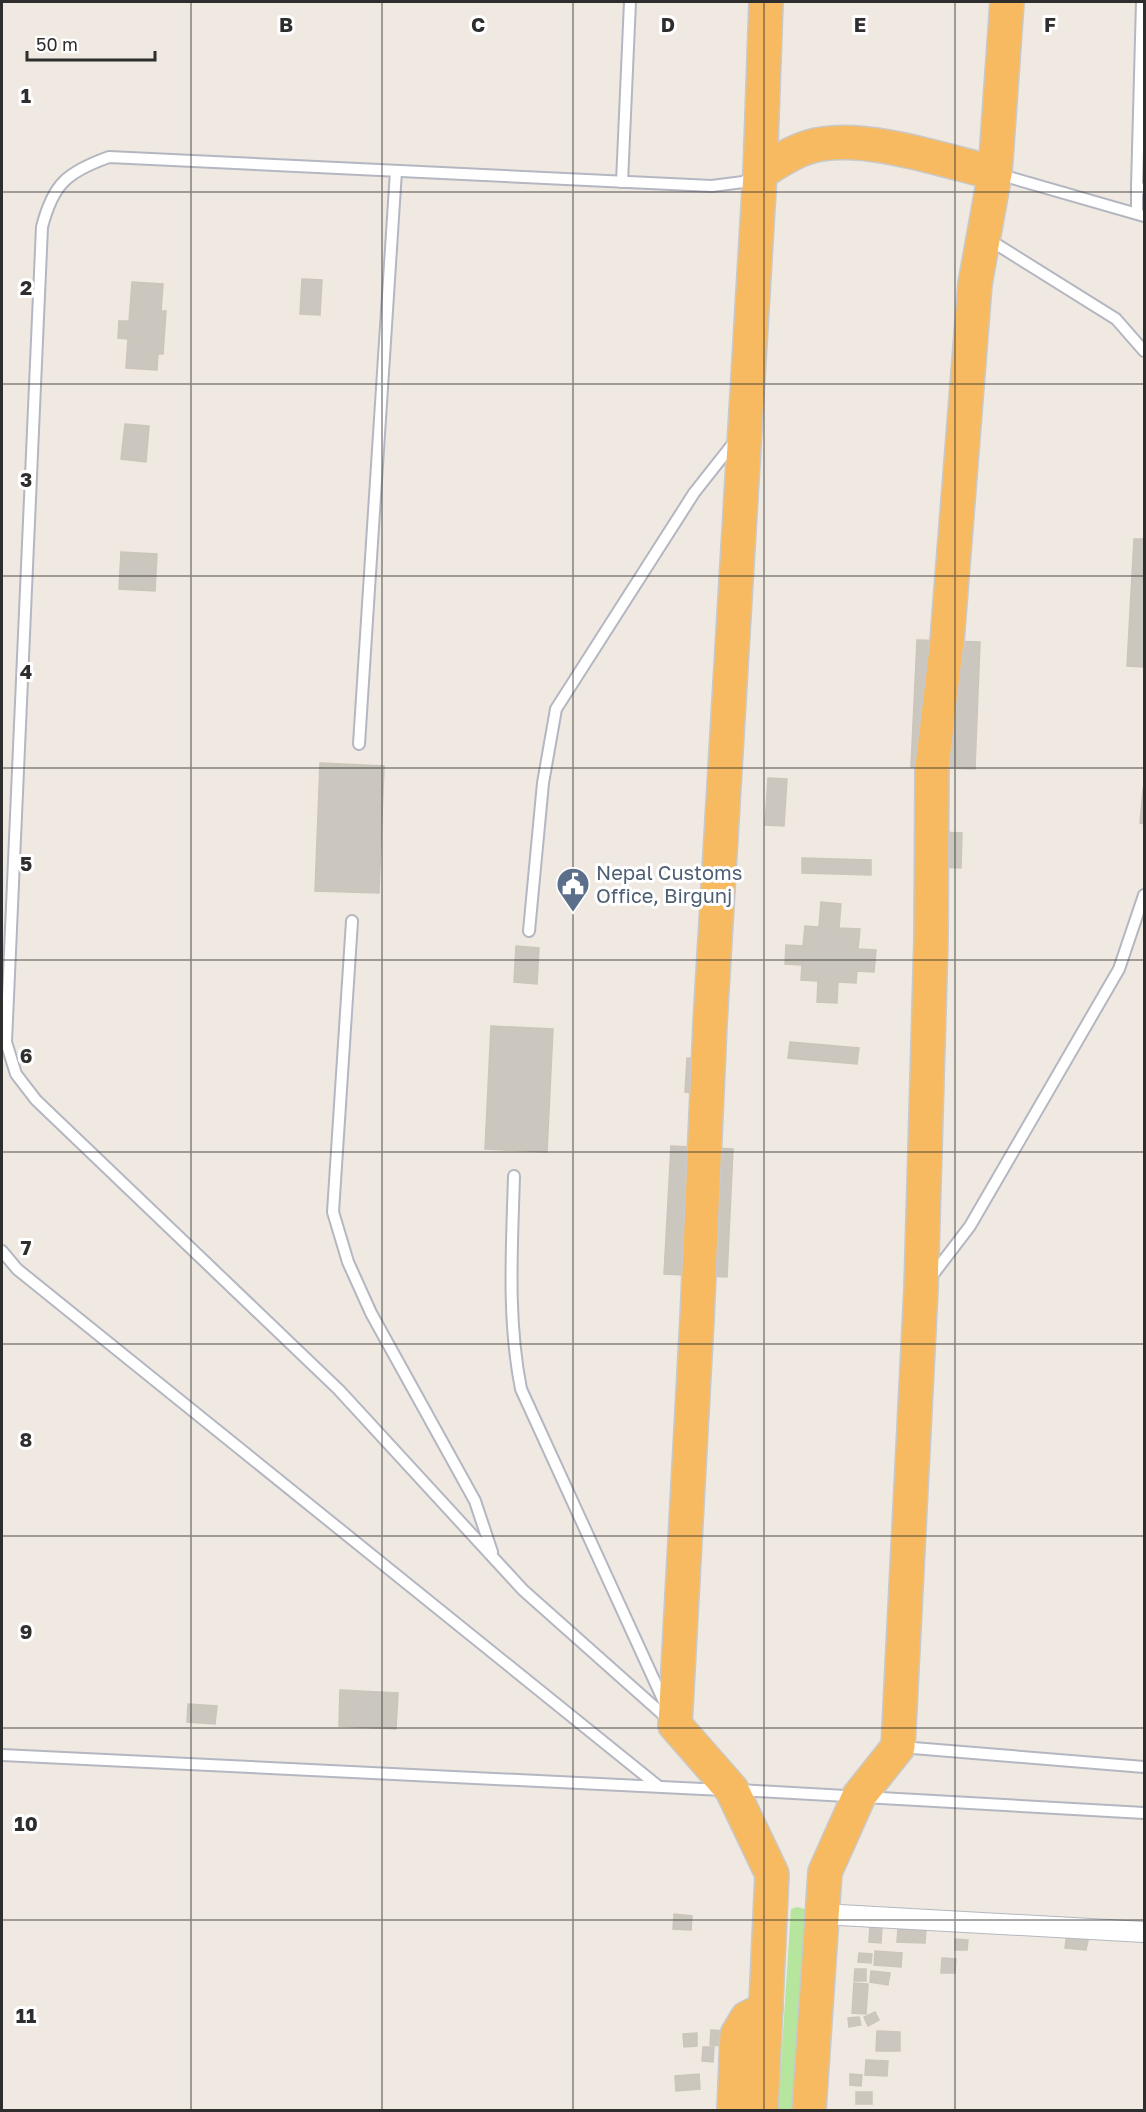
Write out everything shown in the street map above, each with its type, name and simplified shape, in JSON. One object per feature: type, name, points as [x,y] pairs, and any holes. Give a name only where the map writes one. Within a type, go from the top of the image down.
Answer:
[{"type":"highway","points":[[761,2110],[772,1874],[732,1790],[675,1725],[710,1023],[743,431],[760,173],[766,2]]},
{"type":"highway","points":[[809,2110],[825,1872],[859,1796],[898,1747],[921,1289],[931,939],[932,767],[947,641],[974,296],[982,236],[995,173],[1007,2]]},
{"type":"highway","points":[[760,173],[790,153],[822,144],[883,146],[995,173]]},
{"type":"highway","points":[[734,2110],[737,2035],[747,2018],[766,2009]]},
{"type":"street","points":[[822,1914],[1144,1932]]},
{"type":"lane","points":[[622,182],[630,2]]},
{"type":"lane","points":[[995,173],[1141,215],[1142,2]]},
{"type":"lane","points":[[675,1725],[523,1590],[339,1390],[36,1100],[16,1074],[6,1042],[42,227],[48,203],[60,183],[82,166],[109,157],[712,186],[743,182],[760,173]]},
{"type":"lane","points":[[359,744],[396,171]]},
{"type":"lane","points":[[982,236],[1116,319],[1144,351]]},
{"type":"lane","points":[[529,931],[543,783],[556,709],[693,493],[743,431]]},
{"type":"lane","points":[[921,1289],[970,1226],[1119,969],[1144,895]]},
{"type":"lane","points":[[352,921],[333,1212],[348,1262],[371,1313],[474,1501],[494,1558]]},
{"type":"lane","points":[[514,1176],[510,1302],[513,1350],[521,1389],[675,1725]]},
{"type":"lane","points":[[2,1251],[17,1269],[659,1786]]},
{"type":"lane","points":[[898,1747],[1144,1767]]},
{"type":"lane","points":[[2,1755],[859,1796],[1144,1813]]},
{"type":"green space","points":[[797,1907],[808,1910],[795,2110],[778,2110],[791,1909]]},
{"type":"building","points":[[302,279],[322,280],[320,315],[300,314]]},
{"type":"building","points":[[132,282],[163,284],[161,311],[166,311],[163,354],[158,354],[157,370],[126,368],[128,339],[118,338],[119,321],[129,321]]},
{"type":"building","points":[[125,424],[149,426],[146,462],[121,459]]},
{"type":"building","points":[[1134,539],[1144,539],[1144,667],[1127,666]]},
{"type":"building","points":[[121,552],[157,554],[155,591],[119,589]]},
{"type":"building","points":[[917,640],[980,642],[975,769],[911,767]]},
{"type":"building","points":[[320,763],[384,766],[379,893],[315,891]]},
{"type":"building","points":[[768,778],[787,779],[784,826],[765,825]]},
{"type":"building","points":[[1144,789],[1144,824],[1140,823]]},
{"type":"building","points":[[940,832],[962,833],[961,868],[938,867]]},
{"type":"building","points":[[802,858],[871,860],[871,875],[802,873]]},
{"type":"building","points":[[821,902],[841,904],[839,928],[860,929],[858,949],[876,950],[874,972],[857,971],[856,983],[838,982],[837,1003],[817,1002],[818,981],[801,980],[802,965],[785,964],[786,945],[803,946],[805,926],[819,927]]},
{"type":"building","points":[[516,946],[539,948],[537,984],[514,982]]},
{"type":"building","points":[[491,1026],[553,1029],[547,1152],[485,1149]]},
{"type":"building","points":[[790,1042],[859,1048],[857,1064],[788,1058]]},
{"type":"building","points":[[687,1058],[709,1059],[707,1094],[685,1092]]},
{"type":"building","points":[[671,1146],[733,1149],[727,1277],[664,1274]]},
{"type":"building","points":[[340,1690],[398,1693],[396,1729],[339,1726]]},
{"type":"building","points":[[188,1704],[217,1706],[215,1724],[187,1722]]},
{"type":"building","points":[[674,1914],[692,1916],[691,1930],[673,1929]]},
{"type":"building","points":[[870,1925],[882,1926],[881,1943],[869,1942]]},
{"type":"building","points":[[898,1928],[926,1929],[925,1943],[897,1942]]},
{"type":"building","points":[[1067,1933],[1089,1936],[1086,1950],[1065,1948]]},
{"type":"building","points":[[955,1939],[968,1940],[967,1950],[955,1950]]},
{"type":"building","points":[[875,1951],[902,1953],[901,1967],[874,1965]]},
{"type":"building","points":[[859,1953],[872,1954],[871,1963],[858,1962]]},
{"type":"building","points":[[942,1958],[956,1959],[955,1973],[941,1973]]},
{"type":"building","points":[[855,1969],[866,1969],[866,1981],[854,1981]]},
{"type":"building","points":[[871,1971],[890,1973],[888,1985],[870,1982]]},
{"type":"building","points":[[854,1983],[868,1984],[866,2014],[852,2013]]},
{"type":"building","points":[[875,2012],[879,2020],[868,2026],[864,2017]]},
{"type":"building","points":[[859,2017],[861,2025],[849,2027],[848,2018]]},
{"type":"building","points":[[711,2030],[725,2031],[724,2046],[710,2045]]},
{"type":"building","points":[[877,2031],[900,2032],[900,2051],[876,2051]]},
{"type":"building","points":[[697,2033],[697,2046],[684,2047],[683,2034]]},
{"type":"building","points":[[703,2047],[714,2047],[713,2062],[702,2061]]},
{"type":"building","points":[[866,2060],[888,2061],[887,2076],[865,2075]]},
{"type":"building","points":[[699,2074],[700,2089],[676,2091],[675,2076]]},
{"type":"building","points":[[850,2074],[862,2075],[861,2086],[850,2085]]},
{"type":"building","points":[[856,2092],[872,2092],[872,2104],[856,2104]]},
{"type":"place","name":"Nepal Customs Office, Birgunj","points":[[573,913]]}]
